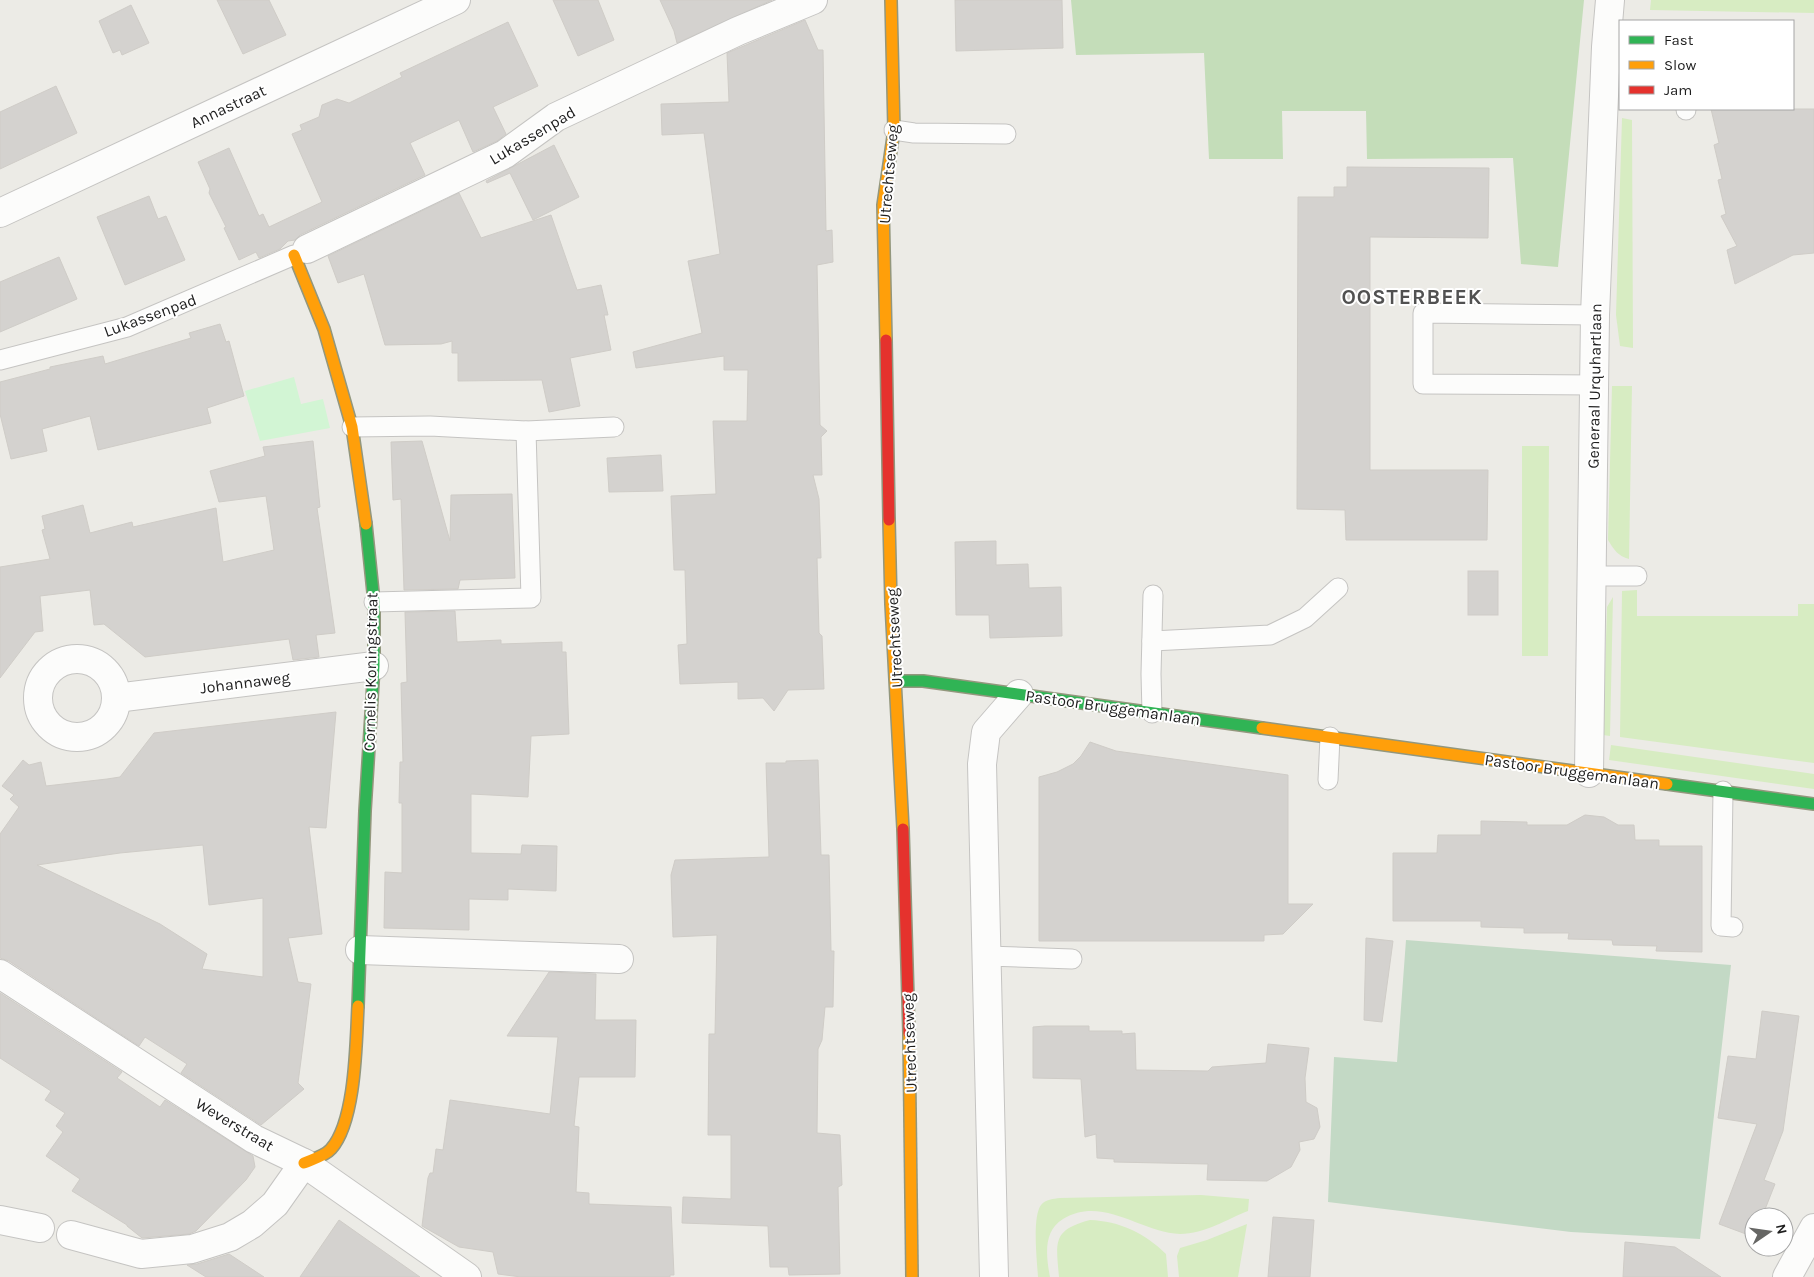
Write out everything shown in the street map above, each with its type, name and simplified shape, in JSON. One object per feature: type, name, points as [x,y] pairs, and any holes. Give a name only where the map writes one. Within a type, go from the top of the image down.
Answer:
[{"type":"street","name":"Annastraat","points":[[0,213],[456,0]]},
{"type":"street","name":"Lukassenpad","points":[[300,252],[505,154],[556,116],[738,31],[813,0]]},
{"type":"street","name":"Utrechtseweg","points":[[891,0],[894,130],[883,205],[891,604],[903,829],[911,1124],[912,1277]]},
{"type":"street","name":"Generaal Urquhartlaan","points":[[1589,773],[1595,315],[1613,47],[1610,0]]},
{"type":"street","name":"Cornelis Koningstraat","points":[[300,252],[352,427],[366,509],[374,602],[374,666],[365,811],[356,1028],[350,1105],[341,1132],[331,1149],[319,1157],[304,1162]]},
{"type":"street","name":"Johannaweg","points":[[116,698],[374,666]]},
{"type":"street","name":"Pastoor Bruggemanlaan","points":[[896,681],[923,681],[1814,804]]},
{"type":"street","points":[[994,1277],[982,764],[986,732],[1019,694]]},
{"type":"street","points":[[360,950],[619,959]]},
{"type":"street","name":"Weverstraat","points":[[0,974],[254,1140],[304,1162],[464,1276]]},
{"type":"street","points":[[71,1235],[141,1254],[192,1249],[230,1237],[252,1224],[275,1204],[304,1162]]},
{"type":"street","points":[[0,1220],[40,1228]]},
{"type":"street","points":[[1787,1277],[1814,1228]]},
{"type":"lane","points":[[894,130],[914,133],[1006,134]]},
{"type":"lane","name":"Lukassenpad","points":[[0,360],[126,327],[300,252]]},
{"type":"lane","points":[[1595,315],[1423,313],[1423,384],[1595,385]]},
{"type":"lane","points":[[352,427],[430,426],[526,431],[614,427]]},
{"type":"lane","points":[[374,602],[531,598],[526,431]]},
{"type":"lane","points":[[1591,576],[1637,576]]},
{"type":"lane","points":[[1152,641],[1270,635],[1305,618],[1338,588]]},
{"type":"lane","points":[[1152,712],[1153,595]]},
{"type":"lane","points":[[1328,780],[1330,737]]},
{"type":"lane","points":[[1723,791],[1722,926],[1733,927]]},
{"type":"lane","points":[[987,956],[1072,959]]},
{"type":"green space","points":[[1071,0],[1584,0],[1558,267],[1521,264],[1513,158],[1367,159],[1366,111],[1282,111],[1283,159],[1209,159],[1204,53],[1076,55]]},
{"type":"green space","points":[[1651,0],[1814,0],[1814,13],[1650,10]]},
{"type":"green space","points":[[1622,118],[1632,120],[1633,348],[1620,346],[1616,315]]},
{"type":"green space","points":[[294,377],[301,404],[323,399],[330,428],[260,441],[245,391]]},
{"type":"green space","points":[[1612,386],[1632,386],[1629,559],[1617,552],[1608,540]]},
{"type":"green space","points":[[1522,446],[1549,446],[1548,656],[1522,656]]},
{"type":"green space","points":[[1637,590],[1637,616],[1798,616],[1798,604],[1814,604],[1814,763],[1620,737],[1622,591]]},
{"type":"green space","points":[[1613,597],[1610,736],[1603,735],[1607,607]]},
{"type":"green space","points":[[1611,745],[1814,774],[1814,789],[1609,760]]},
{"type":"green space","points":[[1406,940],[1731,965],[1700,1239],[1571,1232],[1328,1202],[1334,1057],[1397,1062]]},
{"type":"green space","points":[[1201,1195],[1249,1199],[1248,1211],[1207,1229],[1180,1234],[1151,1228],[1107,1213],[1093,1211],[1078,1213],[1063,1219],[1052,1230],[1047,1253],[1050,1277],[1038,1277],[1037,1219],[1038,1211],[1045,1202],[1060,1198]]},
{"type":"green space","points":[[1090,1220],[1121,1226],[1149,1240],[1166,1254],[1168,1277],[1059,1277],[1057,1246],[1059,1239],[1069,1228]]},
{"type":"green space","points":[[1247,1224],[1238,1277],[1179,1277],[1177,1256],[1180,1248],[1207,1240]]},
{"type":"building","points":[[217,0],[269,0],[286,35],[243,54]]},
{"type":"building","points":[[553,0],[598,0],[614,40],[578,56]]},
{"type":"building","points":[[660,0],[772,0],[677,43],[674,31]]},
{"type":"building","points":[[955,0],[1062,0],[1063,48],[956,51]]},
{"type":"building","points":[[131,5],[149,43],[122,55],[120,50],[113,53],[99,21]]},
{"type":"building","points":[[805,20],[818,50],[823,50],[826,231],[832,230],[833,262],[817,265],[820,425],[827,431],[821,437],[822,475],[813,475],[819,499],[821,558],[817,558],[819,633],[822,636],[824,689],[788,690],[774,711],[763,698],[738,699],[738,682],[680,684],[678,645],[687,644],[685,570],[674,570],[671,496],[716,494],[713,421],[747,421],[748,370],[724,370],[724,356],[636,368],[633,352],[702,333],[688,261],[720,254],[704,133],[662,135],[661,104],[729,102],[727,53]]},
{"type":"building","points":[[508,22],[538,86],[493,107],[506,134],[497,141],[473,152],[459,120],[410,143],[425,175],[300,235],[295,240],[288,241],[280,249],[259,258],[256,252],[239,260],[224,228],[226,227],[209,193],[210,189],[198,162],[229,148],[259,216],[263,214],[269,227],[322,202],[292,134],[302,130],[300,125],[319,117],[322,105],[337,99],[349,103],[402,77],[400,73]]},
{"type":"building","points":[[56,86],[77,133],[0,169],[0,112]]},
{"type":"building","points":[[1814,109],[1814,253],[1793,255],[1735,284],[1727,250],[1737,246],[1721,216],[1726,214],[1718,180],[1722,179],[1714,145],[1719,143],[1711,110]]},
{"type":"building","points":[[554,145],[579,197],[533,220],[510,173],[487,183],[486,181]]},
{"type":"building","points":[[1347,167],[1489,168],[1488,238],[1370,237],[1370,470],[1488,470],[1487,540],[1346,540],[1345,510],[1297,509],[1298,197],[1334,197],[1334,187],[1347,187]]},
{"type":"building","points":[[459,193],[481,238],[551,215],[577,290],[601,285],[608,315],[604,315],[611,350],[570,358],[580,406],[549,412],[542,380],[458,381],[458,353],[452,353],[452,341],[441,344],[385,345],[364,274],[338,283],[328,256]]},
{"type":"building","points":[[149,196],[158,219],[166,216],[185,260],[125,285],[97,217]]},
{"type":"building","points":[[59,257],[77,299],[0,332],[0,282]]},
{"type":"building","points":[[220,324],[226,342],[229,341],[244,396],[207,408],[211,423],[98,450],[90,416],[42,429],[47,451],[11,459],[0,414],[0,382],[50,369],[50,367],[103,356],[105,364],[191,338],[189,333]]},
{"type":"building","points":[[313,441],[320,507],[317,508],[335,633],[316,635],[319,657],[293,660],[289,639],[145,657],[104,624],[94,625],[90,590],[40,596],[43,631],[35,632],[0,678],[0,567],[50,559],[42,530],[45,529],[42,516],[83,505],[90,533],[132,522],[133,527],[216,508],[223,562],[274,550],[266,496],[219,502],[210,471],[265,456],[263,447]]},
{"type":"building","points":[[422,441],[450,541],[451,495],[512,494],[515,578],[460,580],[458,589],[404,590],[401,499],[393,500],[391,442]]},
{"type":"building","points":[[661,455],[663,491],[609,492],[607,458]]},
{"type":"building","points":[[996,541],[996,565],[1028,564],[1029,588],[1061,587],[1062,636],[990,638],[989,615],[956,615],[955,542]]},
{"type":"building","points":[[1468,571],[1498,571],[1498,615],[1468,615]]},
{"type":"building","points":[[455,611],[457,642],[501,640],[501,644],[562,642],[562,652],[566,652],[569,734],[531,736],[528,797],[471,794],[471,853],[521,854],[522,845],[557,846],[556,891],[508,889],[508,900],[469,899],[469,930],[384,928],[385,872],[402,873],[402,803],[399,803],[400,762],[403,762],[401,683],[407,682],[405,612]]},
{"type":"building","points":[[336,712],[326,828],[309,827],[322,934],[288,938],[298,982],[311,984],[298,1083],[304,1089],[261,1125],[181,1073],[187,1064],[145,1037],[139,1046],[9,961],[0,958],[0,834],[19,807],[10,799],[14,795],[2,786],[23,760],[29,765],[41,762],[46,786],[120,777],[154,733]],"holes":[[[203,845],[209,905],[263,898],[263,977],[202,969],[207,954],[160,924],[37,865],[120,853]]]},
{"type":"building","points":[[1090,742],[1116,751],[1288,775],[1288,904],[1313,904],[1283,934],[1264,935],[1264,941],[1039,941],[1039,777],[1057,772],[1073,764]]},
{"type":"building","points":[[818,760],[821,855],[829,855],[831,951],[834,951],[833,1007],[825,1007],[822,1040],[818,1049],[817,1133],[840,1135],[842,1185],[838,1187],[840,1274],[789,1275],[788,1267],[770,1267],[768,1226],[682,1223],[683,1197],[731,1199],[731,1135],[708,1135],[709,1034],[715,1034],[717,935],[673,937],[671,875],[675,860],[769,857],[766,763]]},
{"type":"building","points":[[1585,815],[1604,817],[1618,825],[1634,825],[1635,840],[1659,840],[1659,846],[1702,846],[1702,952],[1656,951],[1657,946],[1613,945],[1612,940],[1568,939],[1569,933],[1524,933],[1524,928],[1481,927],[1481,921],[1393,921],[1393,853],[1437,853],[1438,835],[1481,835],[1481,821],[1527,822],[1527,825],[1567,825]]},
{"type":"building","points":[[1366,938],[1393,941],[1382,1022],[1364,1020]]},
{"type":"building","points":[[549,972],[596,974],[595,1020],[636,1020],[635,1077],[579,1077],[574,1126],[579,1127],[576,1192],[589,1193],[589,1204],[671,1207],[674,1275],[670,1275],[670,1277],[521,1277],[498,1274],[493,1252],[459,1247],[422,1226],[428,1178],[430,1173],[433,1173],[436,1149],[443,1150],[450,1100],[550,1114],[558,1037],[507,1036]]},
{"type":"building","points":[[0,993],[122,1072],[117,1078],[160,1107],[165,1100],[253,1156],[255,1167],[246,1180],[196,1231],[189,1234],[142,1238],[127,1225],[72,1191],[80,1179],[46,1156],[63,1132],[56,1126],[65,1113],[45,1100],[51,1091],[0,1058]]},
{"type":"building","points":[[1762,1011],[1799,1016],[1783,1131],[1764,1180],[1775,1184],[1766,1207],[1744,1207],[1744,1233],[1719,1224],[1757,1124],[1718,1118],[1728,1056],[1756,1059]]},
{"type":"building","points":[[1089,1026],[1089,1031],[1122,1031],[1122,1034],[1135,1033],[1136,1070],[1208,1071],[1212,1067],[1266,1063],[1268,1044],[1309,1048],[1305,1078],[1306,1102],[1317,1108],[1320,1127],[1314,1139],[1299,1142],[1300,1150],[1291,1167],[1267,1181],[1207,1180],[1208,1164],[1114,1162],[1114,1159],[1097,1158],[1096,1134],[1085,1137],[1081,1079],[1033,1078],[1033,1027]]},
{"type":"building","points":[[1273,1217],[1314,1220],[1310,1277],[1268,1277]]},
{"type":"building","points":[[339,1220],[356,1232],[420,1277],[300,1277]]},
{"type":"building","points":[[1625,1242],[1675,1247],[1721,1277],[1623,1277]]},
{"type":"building","points":[[229,1254],[264,1277],[206,1277],[187,1265],[197,1264]]},
{"type":"traffic: fast","points":[[358,1006],[365,811],[374,666],[374,602],[366,524]]},
{"type":"traffic: fast","points":[[896,681],[923,681],[1262,728]]},
{"type":"traffic: fast","points":[[1667,784],[1814,804]]},
{"type":"traffic: slow","points":[[886,340],[883,205],[894,130],[891,0]]},
{"type":"traffic: slow","points":[[294,255],[324,329],[352,427],[366,524]]},
{"type":"traffic: slow","points":[[889,520],[891,604],[903,829]]},
{"type":"traffic: slow","points":[[1262,728],[1667,784]]},
{"type":"traffic: slow","points":[[304,1163],[331,1149],[339,1136],[345,1120],[353,1080],[358,1006]]},
{"type":"traffic: slow","points":[[909,1033],[912,1277]]},
{"type":"traffic: jam","points":[[886,340],[889,520]]},
{"type":"traffic: jam","points":[[903,829],[909,1033]]},
{"type":"district","name":"OOSTERBEEK","points":[[1412,297]]}]
